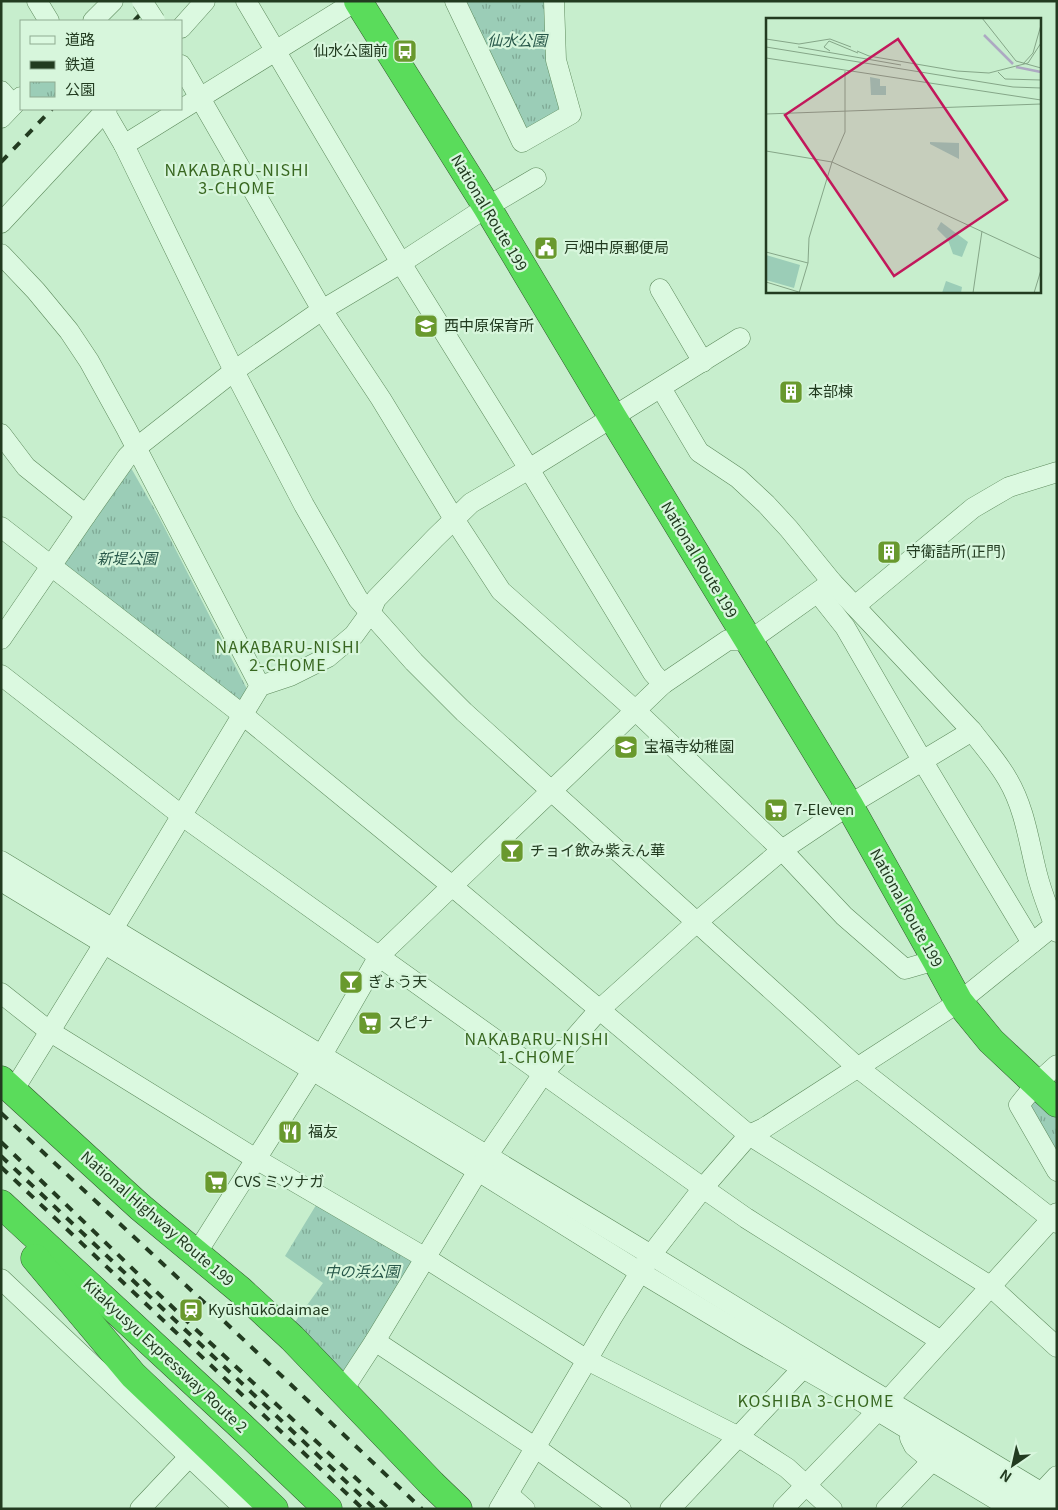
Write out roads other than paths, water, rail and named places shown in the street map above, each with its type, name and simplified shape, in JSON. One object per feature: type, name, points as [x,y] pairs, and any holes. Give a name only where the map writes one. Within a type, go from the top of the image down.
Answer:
[{"type":"highway","name":"National Route 199","points":[[357,1],[486,208],[848,805],[959,1002],[992,1042],[1057,1103]]},
{"type":"highway","name":"National Highway Route 199","points":[[7,1085],[140,1207],[246,1296],[292,1338],[458,1509]]},
{"type":"highway","name":"Kitakyusyu Expressway Route 2","points":[[1,1204],[242,1426],[328,1509]]},
{"type":"highway","points":[[1,1227],[302,1509]]},
{"type":"highway","points":[[35,1258],[133,1375],[274,1509]]},
{"type":"street","points":[[36,1],[48,20]]},
{"type":"street","points":[[94,20],[113,1]]},
{"type":"street","points":[[142,1],[154,20]]},
{"type":"street","points":[[182,27],[205,1]]},
{"type":"street","points":[[246,1],[401,264],[653,673],[663,684]]},
{"type":"street","points":[[124,146],[357,1]]},
{"type":"street","points":[[455,1],[522,142],[571,114],[556,60],[554,1]]},
{"type":"street","points":[[182,68],[322,310],[381,399],[454,520],[501,590],[635,710],[782,850],[844,916],[906,969],[936,960]]},
{"type":"street","points":[[1,223],[104,110]]},
{"type":"street","points":[[106,110],[234,371],[304,505],[358,599],[414,662],[464,712],[857,1067],[1055,1218],[990,1286],[883,1406],[783,1509]]},
{"type":"street","points":[[1,639],[86,515],[136,448],[234,371],[322,310],[401,264],[486,208],[536,178]]},
{"type":"street","points":[[1,254],[36,291],[69,331],[89,361],[260,686]]},
{"type":"street","points":[[660,289],[703,362]]},
{"type":"street","points":[[7,1085],[49,1031],[109,936],[260,686],[290,676],[328,657],[354,635],[370,613],[376,598],[471,503],[613,418],[740,338]]},
{"type":"street","points":[[661,388],[698,452],[738,478],[789,529],[825,588],[845,627],[922,760],[1032,943]]},
{"type":"street","points":[[1,434],[26,466],[86,515]]},
{"type":"street","points":[[855,606],[973,508],[1009,487],[1057,472]]},
{"type":"street","points":[[1,527],[243,715],[452,886],[749,1135],[990,1286],[1057,1347]]},
{"type":"street","points":[[525,1509],[504,1502],[587,1360],[651,1255],[703,1188],[749,1135],[764,1128],[959,1002],[1032,943],[1056,927],[1037,876],[1019,803],[1009,780],[972,731],[855,606],[825,588]]},
{"type":"street","points":[[196,1254],[317,1063],[379,956],[663,684],[728,640],[749,641],[825,588]]},
{"type":"street","points":[[1,674],[181,815],[703,1188],[746,1218],[941,1341]]},
{"type":"street","points":[[343,1390],[482,1163],[543,1074],[599,1010],[697,922],[782,850],[848,805],[972,731]]},
{"type":"street","points":[[1,861],[109,936],[482,1163],[651,1255],[883,1406],[1046,1501]]},
{"type":"street","points":[[1,881],[109,936]]},
{"type":"street","points":[[1,994],[49,1031],[256,1159],[424,1257],[587,1360],[738,1437],[787,1468],[832,1509]]},
{"type":"street","points":[[1057,1065],[1036,1084],[1019,1105],[1057,1171]]},
{"type":"street","points":[[482,1163],[640,1272],[803,1368],[883,1406],[906,1428],[1046,1501]]},
{"type":"street","points":[[1,1278],[245,1509]]},
{"type":"street","points":[[374,1341],[536,1448],[621,1509]]},
{"type":"street","points":[[670,1509],[803,1368]]},
{"type":"street","points":[[906,1428],[914,1446],[932,1461],[1009,1508]]},
{"type":"street","points":[[140,1509],[189,1457]]},
{"type":"street","points":[[886,1509],[932,1461]]},
{"type":"street","points":[[1046,1501],[1057,1476]]},
{"type":"railway","points":[[135,20],[153,1]]},
{"type":"railway","points":[[1,162],[51,110]]},
{"type":"railway","points":[[1,1113],[422,1509]]},
{"type":"railway","points":[[1,1142],[190,1324],[389,1509]]},
{"type":"railway","points":[[1,1156],[375,1509]]},
{"type":"railway","points":[[1,1167],[363,1509]]},
{"type":"place","name":"仙水公園前","points":[[405,51]]},
{"type":"place","name":"戸畑中原郵便局","points":[[546,248]]},
{"type":"place","name":"西中原保育所","points":[[426,326]]},
{"type":"place","name":"本部棟","points":[[791,392]]},
{"type":"place","name":"守衛詰所(正門)","points":[[889,552]]},
{"type":"place","name":"宝福寺幼稚園","points":[[626,747]]},
{"type":"place","name":"7-Eleven","points":[[776,810]]},
{"type":"place","name":"チョイ飲み紫えん華","points":[[512,851]]},
{"type":"place","name":"ぎょう天","points":[[351,982]]},
{"type":"place","name":"スピナ","points":[[370,1023]]},
{"type":"place","name":"福友","points":[[290,1132]]},
{"type":"place","name":"CVS ミツナガ","points":[[216,1182]]},
{"type":"place","name":"Kyūshūkōdaimae","points":[[191,1310]]},
{"type":"district","name":"NAKABARU-NISHI 3-CHOME","points":[[237,179]]},
{"type":"district","name":"NAKABARU-NISHI 2-CHOME","points":[[288,656]]},
{"type":"district","name":"NAKABARU-NISHI 1-CHOME","points":[[537,1048]]},
{"type":"district","name":"KOSHIBA 3-CHOME","points":[[816,1401]]},
{"type":"park label","name":"仙水公園","points":[[517,41]]},
{"type":"park label","name":"新堤公園","points":[[127,559]]},
{"type":"park label","name":"中の浜公園","points":[[362,1272]]}]
